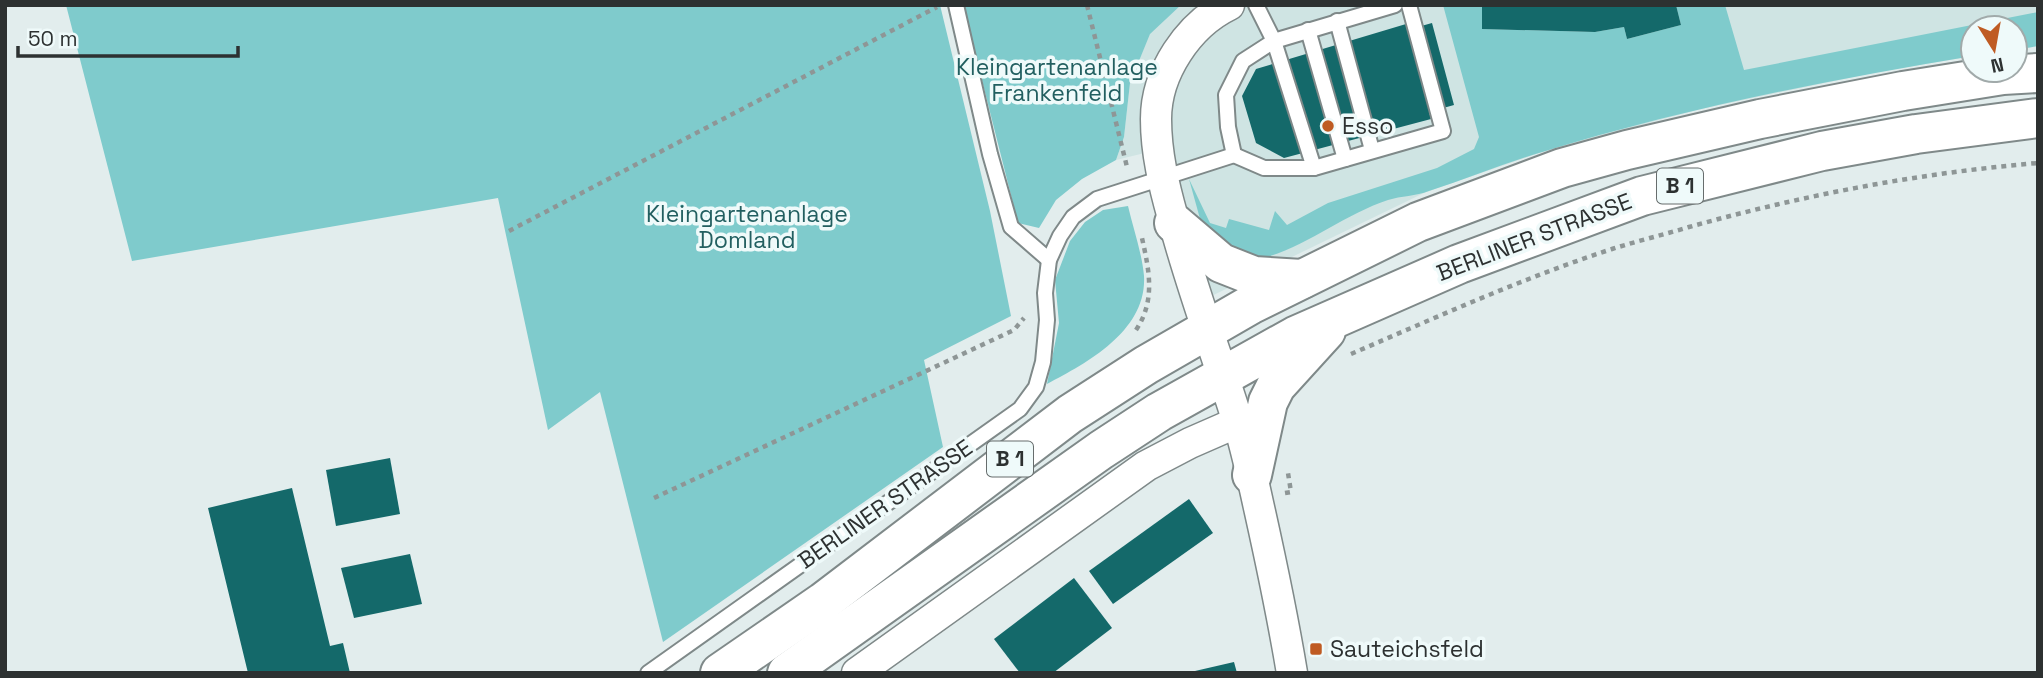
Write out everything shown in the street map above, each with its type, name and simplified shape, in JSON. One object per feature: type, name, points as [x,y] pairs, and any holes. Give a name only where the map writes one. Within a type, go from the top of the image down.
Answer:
[{"type":"main road","name":"B 1","points":[[720,673],[823,602],[1070,414],[1206,329],[1418,222],[1562,168],[1627,150],[1760,120],[1959,82]]},
{"type":"main road","name":"BERLINER STRASSE","points":[[1223,377],[1295,336],[1458,264],[1642,196],[1822,151],[1916,134],[2038,118]]},
{"type":"main road","points":[[1174,223],[1221,263],[1254,275],[1302,279]]},
{"type":"main road","points":[[1265,481],[1269,402],[1276,386],[1339,317]]},
{"type":"main road","name":"B 1","points":[[787,673],[1101,450],[1159,412],[1223,377]]},
{"type":"street","points":[[1229,5],[1214,12],[1181,44],[1161,85],[1156,117],[1162,178],[1186,271],[1238,422],[1265,481],[1277,587],[1292,673]]},
{"type":"street","points":[[857,673],[1146,466],[1238,422]]},
{"type":"lane","points":[[956,5],[990,154],[1011,227],[1049,260]]},
{"type":"lane","points":[[1256,5],[1275,41],[1314,168]]},
{"type":"lane","points":[[1395,5],[1275,41],[1243,61],[1226,95],[1228,127],[1234,155],[1264,168],[1314,168],[1443,131],[1409,5]]},
{"type":"lane","points":[[1336,21],[1372,150]]},
{"type":"lane","points":[[1308,30],[1345,159]]},
{"type":"lane","name":"BERLINER STRASSE","points":[[648,673],[1020,409],[1036,387],[1043,362],[1049,260],[1073,217],[1097,199],[1234,155]]},
{"type":"path","points":[[509,231],[941,5]]},
{"type":"path","points":[[1087,5],[1132,188],[1150,279],[1150,297],[1133,333]]},
{"type":"path","points":[[1342,358],[1468,304],[1625,245],[1846,188],[1969,169],[2038,163]]},
{"type":"path","points":[[654,498],[1014,330],[1045,293]]},
{"type":"path","points":[[1265,481],[1292,492],[1265,481]]},
{"type":"shaded area","points":[[1181,5],[2038,5],[2038,46],[2029,48],[2029,14],[1959,14],[1959,58],[1877,72],[1696,110],[1539,153],[1426,192],[1197,303],[1157,150],[1116,160],[1124,137],[1130,83],[1150,33]]},
{"type":"green space","name":"Kleingartenanlage Domland","points":[[66,5],[940,5],[990,211],[1011,316],[924,360],[943,447],[663,642],[600,392],[548,430],[498,198],[132,261]]},
{"type":"green space","name":"Kleingartenanlage Frankenfeld","points":[[963,5],[1181,5],[1150,34],[1130,83],[1124,137],[1116,160],[1082,179],[1056,200],[1039,228],[1018,223]]},
{"type":"green space","points":[[1443,5],[1482,5],[1482,29],[1595,32],[1624,27],[1627,39],[1681,25],[1676,5],[1725,5],[1744,70],[1959,28],[1959,58],[1754,97],[1592,137],[1525,157],[1424,193],[1388,200],[1284,251],[1248,261],[1202,226],[1189,179],[1210,223],[1226,228],[1229,219],[1269,230],[1275,211],[1287,225],[1328,203],[1437,168],[1474,149],[1479,137]]},
{"type":"green space","points":[[2038,12],[2038,46],[2029,48],[2028,14]]},
{"type":"green space","points":[[1128,206],[1144,276],[1136,313],[1126,328],[1097,354],[1047,384],[1059,323],[1055,280],[1070,241],[1085,222],[1103,210]]},
{"type":"building","points":[[1482,5],[1676,5],[1681,25],[1627,39],[1624,27],[1595,32],[1482,29]]},
{"type":"building","points":[[1432,23],[1454,105],[1429,112],[1431,119],[1284,158],[1256,143],[1242,96],[1256,69],[1406,24],[1407,30]]},
{"type":"building","points":[[390,458],[400,514],[336,526],[326,470]]},
{"type":"building","points":[[292,488],[330,646],[343,643],[350,673],[248,673],[208,508]]},
{"type":"building","points":[[1189,499],[1213,533],[1113,604],[1089,571]]},
{"type":"building","points":[[410,554],[422,604],[354,618],[341,568]]},
{"type":"building","points":[[1074,578],[1112,628],[1053,673],[1020,673],[994,639]]},
{"type":"building","points":[[1234,662],[1237,673],[1195,673],[1195,671]]},
{"type":"place","name":"Esso","points":[[1328,126]]},
{"type":"place","name":"Sauteichsfeld","points":[[1316,649]]}]
